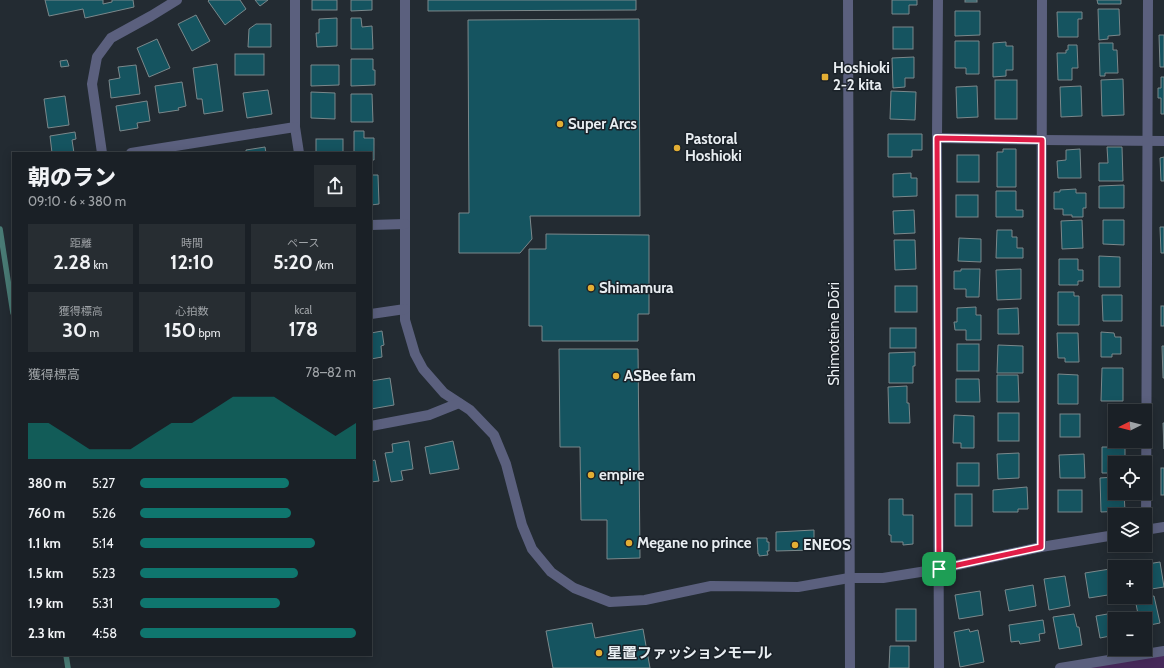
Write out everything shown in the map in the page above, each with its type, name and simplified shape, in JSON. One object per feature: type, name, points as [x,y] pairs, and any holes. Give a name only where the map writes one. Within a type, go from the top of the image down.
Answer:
[{"type":"street","points":[[102,152],[92,84],[97,57],[111,38],[176,0]]},
{"type":"street","points":[[296,0],[295,127],[299,152]]},
{"type":"street","points":[[405,0],[405,320],[415,354],[423,369],[444,393],[470,410],[494,436],[506,464],[522,525],[532,549],[551,572],[574,588],[610,602],[645,600],[711,586],[798,587],[850,578],[883,578],[939,569],[1041,547],[1108,536]]},
{"type":"street","name":"Shimoteine Dōri","points":[[848,0],[850,668]]},
{"type":"street","points":[[938,0],[937,138],[939,668]]},
{"type":"street","points":[[1041,547],[1042,0]]},
{"type":"street","points":[[1146,508],[1148,0]]},
{"type":"street","points":[[137,152],[295,127]]},
{"type":"street","points":[[937,138],[1164,141]]},
{"type":"street","points":[[372,224],[405,224]]},
{"type":"street","points":[[372,314],[405,309]]},
{"type":"street","points":[[372,426],[429,415],[459,403]]},
{"type":"street","points":[[1152,529],[1164,527]]},
{"type":"street","points":[[1060,668],[1164,651]]},
{"type":"shaded area","points":[[1164,651],[1164,668],[1060,668],[1133,656],[1152,656],[1152,653]]},
{"type":"building","points":[[45,0],[103,0],[103,4],[112,2],[112,0],[133,0],[134,7],[85,18],[83,9],[49,16]]},
{"type":"building","points":[[240,0],[246,9],[225,25],[208,1]]},
{"type":"building","points":[[255,0],[268,0],[260,6]]},
{"type":"building","points":[[312,0],[337,0],[337,10],[312,10]]},
{"type":"building","points":[[351,0],[372,0],[372,10],[351,11]]},
{"type":"building","points":[[428,0],[636,0],[636,10],[428,11]]},
{"type":"building","points":[[892,0],[917,0],[917,5],[909,5],[909,14],[892,14]]},
{"type":"building","points":[[965,0],[977,0],[977,2],[965,2]]},
{"type":"building","points":[[1097,0],[1121,0],[1121,4],[1098,4]]},
{"type":"building","points":[[1098,9],[1119,9],[1120,35],[1108,36],[1108,39],[1099,40]]},
{"type":"building","points":[[955,11],[980,11],[980,35],[955,36]]},
{"type":"building","points":[[1057,12],[1082,12],[1082,19],[1078,19],[1078,37],[1058,37]]},
{"type":"building","points":[[196,15],[210,41],[192,51],[178,24]]},
{"type":"building","points":[[337,18],[337,46],[317,47],[316,33],[319,33],[319,19]]},
{"type":"building","points":[[351,18],[361,18],[362,27],[372,26],[373,49],[351,49]]},
{"type":"building","points":[[639,19],[640,216],[530,216],[532,239],[520,253],[459,253],[459,213],[469,213],[468,20]]},
{"type":"building","points":[[256,24],[271,24],[271,47],[248,47],[249,29]]},
{"type":"building","points":[[893,27],[913,27],[913,49],[893,49]]},
{"type":"building","points":[[1159,35],[1164,35],[1164,67],[1160,67]]},
{"type":"building","points":[[157,39],[170,68],[149,77],[137,48]]},
{"type":"building","points":[[955,41],[979,41],[979,74],[966,74],[966,68],[955,68]]},
{"type":"building","points":[[1006,42],[1006,46],[1013,46],[1013,70],[1006,70],[1006,76],[993,77],[993,43]]},
{"type":"building","points":[[1099,43],[1113,43],[1113,50],[1117,50],[1118,73],[1105,73],[1105,76],[1100,76]]},
{"type":"building","points":[[1068,45],[1077,45],[1078,68],[1072,68],[1072,80],[1058,80],[1057,53],[1066,53],[1066,50],[1068,50]]},
{"type":"building","points":[[235,54],[264,54],[264,75],[235,75]]},
{"type":"building","points":[[914,57],[914,78],[905,78],[905,87],[893,88],[892,58]]},
{"type":"building","points":[[351,59],[373,59],[375,85],[351,86]]},
{"type":"building","points":[[67,60],[69,66],[61,67],[60,61]]},
{"type":"building","points":[[217,64],[223,111],[204,114],[202,99],[197,99],[193,68]]},
{"type":"building","points":[[136,65],[140,94],[111,98],[109,80],[120,78],[118,67]]},
{"type":"building","points":[[311,65],[339,65],[339,85],[311,86]]},
{"type":"building","points":[[1161,77],[1164,77],[1164,114],[1161,114],[1161,98],[1158,98],[1158,88],[1161,88]]},
{"type":"building","points":[[1123,79],[1124,115],[1102,116],[1101,80]]},
{"type":"building","points":[[995,80],[1017,80],[1017,119],[995,119]]},
{"type":"building","points":[[182,82],[186,106],[178,108],[179,110],[159,113],[155,86]]},
{"type":"building","points":[[977,86],[978,117],[957,118],[956,87]]},
{"type":"building","points":[[1081,86],[1082,116],[1061,117],[1060,87]]},
{"type":"building","points":[[268,90],[272,114],[247,118],[243,93]]},
{"type":"building","points":[[891,91],[916,92],[915,120],[890,119]]},
{"type":"building","points":[[311,92],[335,93],[335,119],[311,118]]},
{"type":"building","points":[[351,94],[372,94],[373,122],[351,122]]},
{"type":"building","points":[[65,96],[69,125],[48,128],[44,99]]},
{"type":"building","points":[[147,101],[150,121],[137,123],[138,128],[120,131],[116,106]]},
{"type":"building","points":[[354,131],[364,131],[364,138],[374,138],[374,160],[372,160],[372,152],[354,152]]},
{"type":"building","points":[[75,132],[76,139],[72,140],[74,152],[52,152],[50,136]]},
{"type":"building","points":[[888,134],[922,134],[922,150],[912,150],[912,157],[888,157]]},
{"type":"building","points":[[316,139],[343,139],[343,152],[316,152]]},
{"type":"building","points":[[265,147],[266,152],[246,152],[246,150]]},
{"type":"building","points":[[1107,147],[1122,147],[1123,181],[1099,181],[1099,163],[1108,163]]},
{"type":"building","points":[[1003,149],[1016,149],[1016,187],[997,187],[997,152],[1003,152]]},
{"type":"building","points":[[1080,149],[1081,178],[1058,178],[1057,161],[1066,160],[1066,150]]},
{"type":"building","points":[[957,155],[979,155],[979,182],[957,182]]},
{"type":"building","points":[[1164,157],[1164,181],[1161,181],[1160,158]]},
{"type":"building","points":[[911,173],[911,178],[917,178],[917,196],[893,197],[893,174]]},
{"type":"building","points":[[372,175],[378,175],[379,204],[372,205]]},
{"type":"building","points":[[1124,185],[1124,208],[1099,208],[1099,186]]},
{"type":"building","points":[[1076,189],[1076,193],[1086,193],[1086,208],[1083,208],[1083,217],[1063,215],[1063,209],[1054,209],[1054,192]]},
{"type":"building","points":[[996,191],[1016,191],[1016,210],[1023,210],[1023,217],[996,217]]},
{"type":"building","points":[[956,195],[978,195],[978,217],[956,217]]},
{"type":"building","points":[[914,210],[915,233],[894,234],[893,211]]},
{"type":"building","points":[[1082,220],[1083,248],[1062,249],[1061,221]]},
{"type":"building","points":[[1103,220],[1124,220],[1124,245],[1103,244]]},
{"type":"building","points":[[1160,227],[1164,227],[1164,253],[1161,253]]},
{"type":"building","points":[[997,230],[1012,230],[1012,237],[1017,237],[1017,248],[1023,248],[1023,258],[996,258]]},
{"type":"building","points":[[546,234],[649,235],[649,314],[638,314],[638,341],[542,341],[542,326],[529,326],[529,249],[546,249]]},
{"type":"building","points":[[959,238],[981,239],[981,262],[958,261]]},
{"type":"building","points":[[894,240],[915,240],[916,269],[895,270]]},
{"type":"building","points":[[1099,256],[1120,257],[1120,287],[1099,287]]},
{"type":"building","points":[[1059,259],[1078,259],[1078,270],[1083,270],[1083,281],[1078,281],[1078,285],[1059,285]]},
{"type":"building","points":[[961,269],[980,269],[979,297],[966,297],[966,289],[954,289],[954,271],[961,271]]},
{"type":"building","points":[[1021,269],[1021,299],[997,300],[996,270]]},
{"type":"building","points":[[895,286],[917,286],[917,312],[895,312]]},
{"type":"building","points":[[1058,292],[1074,292],[1074,296],[1079,296],[1079,325],[1058,325]]},
{"type":"building","points":[[1102,295],[1122,295],[1122,321],[1103,321]]},
{"type":"building","points":[[1161,306],[1164,306],[1164,326],[1161,326]]},
{"type":"building","points":[[976,307],[976,315],[981,315],[981,340],[966,340],[966,330],[955,330],[954,322],[957,322],[957,308]]},
{"type":"building","points":[[1018,308],[1019,334],[998,334],[998,309]]},
{"type":"building","points":[[890,328],[916,328],[916,348],[890,348]]},
{"type":"building","points":[[382,331],[384,345],[381,346],[382,357],[372,359],[372,333]]},
{"type":"building","points":[[1101,332],[1114,333],[1115,337],[1121,337],[1121,354],[1112,354],[1112,357],[1101,357]]},
{"type":"building","points":[[1057,333],[1078,333],[1079,362],[1065,362],[1065,358],[1058,358]]},
{"type":"building","points":[[957,344],[979,344],[979,371],[957,371]]},
{"type":"building","points":[[998,345],[1023,346],[1023,373],[997,373]]},
{"type":"building","points":[[1162,346],[1164,346],[1164,378],[1163,378]]},
{"type":"building","points":[[559,349],[638,349],[640,558],[607,559],[607,520],[581,520],[580,447],[560,447]]},
{"type":"building","points":[[915,352],[913,383],[889,383],[889,353]]},
{"type":"building","points":[[1102,368],[1123,368],[1123,401],[1101,401]]},
{"type":"building","points":[[1058,374],[1078,375],[1078,404],[1058,404]]},
{"type":"building","points":[[997,375],[1018,375],[1019,402],[997,402]]},
{"type":"building","points":[[390,378],[394,405],[372,409],[372,381]]},
{"type":"building","points":[[956,379],[979,379],[980,402],[956,402]]},
{"type":"building","points":[[907,386],[907,403],[909,403],[910,423],[889,423],[888,387]]},
{"type":"building","points":[[998,413],[1019,413],[1019,441],[998,441]]},
{"type":"building","points":[[1060,414],[1080,414],[1080,437],[1060,437]]},
{"type":"building","points":[[954,415],[974,416],[974,448],[961,448],[961,443],[953,443]]},
{"type":"building","points":[[1163,423],[1164,423],[1164,449]]},
{"type":"building","points":[[409,441],[413,469],[401,471],[403,480],[391,482],[385,453],[393,452],[392,444]]},
{"type":"building","points":[[453,441],[459,469],[430,474],[425,447]]},
{"type":"building","points":[[1102,447],[1125,448],[1125,456],[1108,456],[1108,473],[1102,473]]},
{"type":"building","points":[[1019,453],[1019,478],[998,479],[997,454]]},
{"type":"building","points":[[1084,454],[1085,478],[1060,478],[1059,455]]},
{"type":"building","points":[[375,460],[379,481],[372,482],[372,461]]},
{"type":"building","points":[[957,463],[979,463],[979,486],[957,486]]},
{"type":"building","points":[[1161,468],[1164,468],[1164,495],[1161,495]]},
{"type":"building","points":[[1108,477],[1108,500],[1124,500],[1125,508],[1108,508],[1108,512],[1101,512],[1100,478]]},
{"type":"building","points":[[1027,487],[1028,509],[1018,509],[1018,512],[993,512],[993,490]]},
{"type":"building","points":[[1058,490],[1082,490],[1082,512],[1058,512]]},
{"type":"building","points":[[955,494],[972,494],[972,526],[955,526]]},
{"type":"building","points":[[889,499],[903,499],[903,515],[913,515],[913,544],[903,545],[903,542],[891,542],[891,535],[889,535]]},
{"type":"building","points":[[814,530],[814,550],[776,551],[776,532]]},
{"type":"building","points":[[757,538],[767,538],[767,542],[769,542],[769,551],[767,551],[768,555],[759,556]]},
{"type":"building","points":[[1160,562],[1164,587],[1152,589],[1152,563]]},
{"type":"building","points":[[1108,569],[1108,595],[1089,598],[1085,573]]},
{"type":"building","points":[[1065,576],[1070,606],[1049,610],[1044,579]]},
{"type":"building","points":[[1033,585],[1036,606],[1009,611],[1005,590]]},
{"type":"building","points":[[980,591],[983,615],[959,619],[955,595]]},
{"type":"building","points":[[1152,596],[1154,596],[1160,623],[1152,625],[1152,612],[1138,612],[1136,604],[1152,604]]},
{"type":"building","points":[[896,609],[916,609],[916,641],[896,641]]},
{"type":"building","points":[[1074,614],[1077,627],[1079,627],[1082,645],[1059,649],[1053,617]]},
{"type":"building","points":[[1108,614],[1108,636],[1100,638],[1096,616]]},
{"type":"building","points":[[1043,620],[1045,633],[1039,634],[1040,641],[1020,644],[1019,641],[1011,642],[1009,625]]},
{"type":"building","name":"星置ファッションモール","points":[[592,623],[595,638],[643,629],[650,668],[553,668],[546,631]]},
{"type":"building","points":[[969,629],[970,632],[978,630],[984,662],[960,667],[954,632]]},
{"type":"building","points":[[890,646],[909,646],[909,668],[889,668]]},
{"type":"waterway","points":[[0,229],[12,307]]},
{"type":"waterway","points":[[66,656],[68,668]]},
{"type":"place","name":"Hoshioki 2-2 kita","points":[[825,77]]},
{"type":"place","name":"Super Arcs","points":[[560,124]]},
{"type":"place","name":"Pastoral Hoshioki","points":[[677,148]]},
{"type":"place","name":"Shimamura","points":[[591,288]]},
{"type":"place","name":"ASBee fam","points":[[616,376]]},
{"type":"place","name":"empire","points":[[591,475]]},
{"type":"place","name":"Megane no prince","points":[[629,543]]},
{"type":"place","name":"ENEOS","points":[[795,545]]},
{"type":"place","name":"星置ファッションモール","points":[[599,653]]},
{"type":"route","points":[[937,138],[1042,140],[1041,547],[939,569],[937,138]]}]
